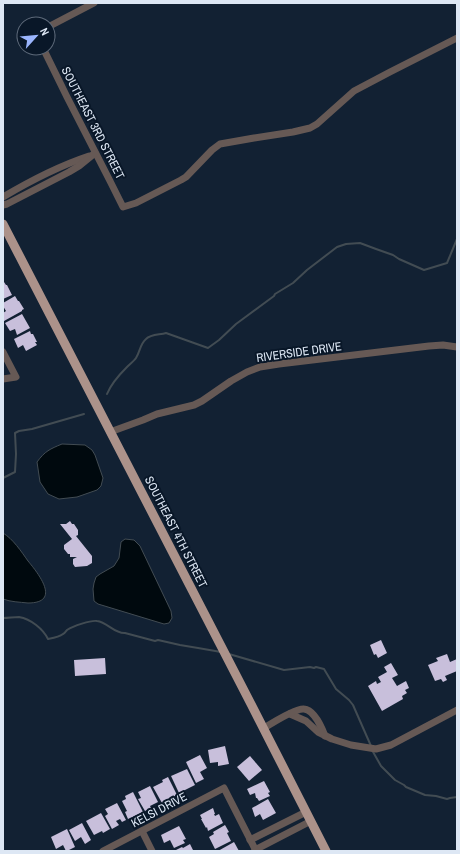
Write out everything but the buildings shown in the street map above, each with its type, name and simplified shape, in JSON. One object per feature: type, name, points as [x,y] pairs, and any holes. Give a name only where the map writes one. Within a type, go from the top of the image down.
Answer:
[{"type":"main road","name":"SOUTHEAST 4TH STREET","points":[[3,224],[264,728],[326,851]]},
{"type":"street","points":[[56,23],[94,3]]},
{"type":"street","name":"SOUTHEAST 3RD STREET","points":[[47,56],[123,207],[136,203],[182,180],[220,144],[293,132],[310,128],[318,124],[354,91],[457,38]]},
{"type":"street","points":[[3,197],[65,165],[95,154]]},
{"type":"street","points":[[3,205],[8,204],[69,172],[95,154]]},
{"type":"street","name":"RIVERSIDE DRIVE","points":[[110,432],[157,414],[202,402],[238,376],[260,367],[429,346],[442,345],[457,347]]},
{"type":"street","points":[[3,352],[16,377],[3,379]]},
{"type":"street","points":[[264,728],[302,709],[308,710],[320,724],[325,736]]},
{"type":"street","points":[[290,714],[306,721],[325,736],[351,745],[376,749],[391,745],[457,710]]},
{"type":"street","name":"KELSI DRIVE","points":[[104,851],[224,788],[250,840]]},
{"type":"street","points":[[306,812],[250,840],[256,850],[311,821]]},
{"type":"street","points":[[142,831],[152,851]]},
{"type":"shaded area","points":[[62,444],[85,445],[92,450],[103,478],[101,486],[97,490],[77,497],[59,499],[48,494],[40,482],[37,462],[48,451]]},
{"type":"shaded area","points":[[3,533],[17,546],[41,580],[46,593],[44,598],[38,602],[28,603],[3,599]]},
{"type":"shaded area","points":[[125,539],[134,540],[140,546],[171,611],[172,618],[169,623],[164,624],[98,604],[94,601],[93,589],[96,577],[114,566],[119,558],[121,542]]},
{"type":"waterway","points":[[107,394],[116,379],[136,358],[142,343],[148,337],[166,333],[208,348],[236,324],[275,294],[293,283],[337,247],[346,244],[360,243],[393,255],[424,270],[447,263],[457,239]]},
{"type":"waterway","points":[[3,478],[15,472],[15,433],[84,414]]},
{"type":"waterway","points":[[3,618],[19,617],[28,620],[40,628],[48,639],[60,636],[67,630],[78,625],[91,621],[97,621],[104,623],[121,633],[155,641],[158,640],[221,652]]},
{"type":"waterway","points":[[229,654],[284,670],[310,667],[324,669],[336,689],[353,705],[371,746]]},
{"type":"waterway","points":[[372,750],[381,766],[395,780],[406,787],[425,795],[447,799],[457,797]]}]
